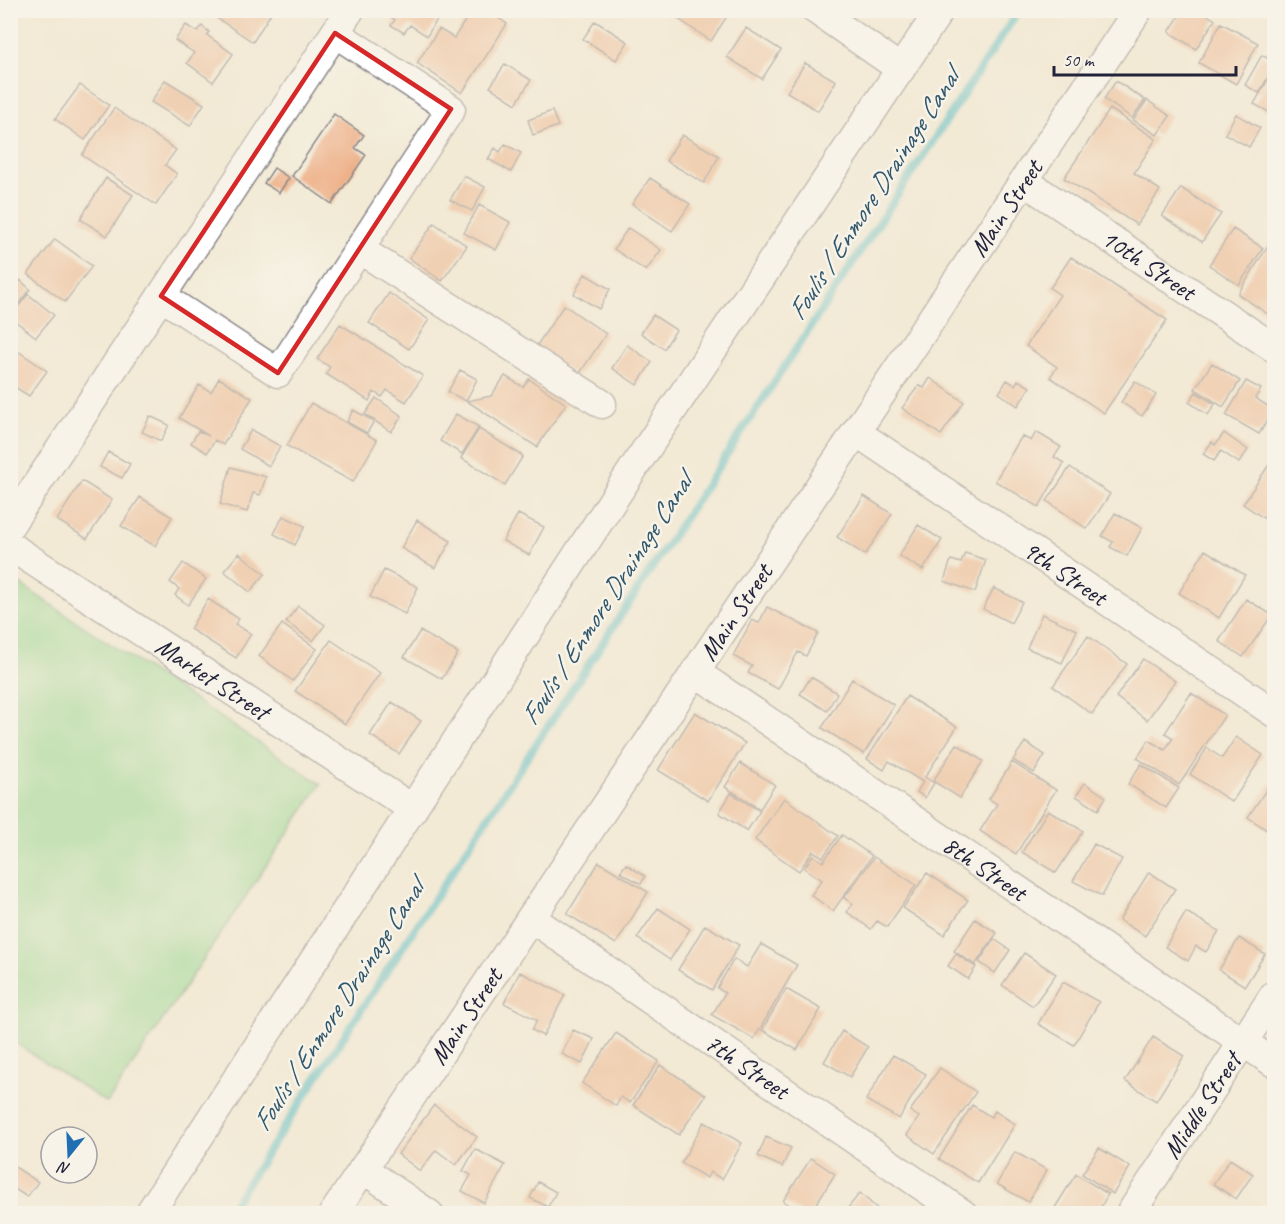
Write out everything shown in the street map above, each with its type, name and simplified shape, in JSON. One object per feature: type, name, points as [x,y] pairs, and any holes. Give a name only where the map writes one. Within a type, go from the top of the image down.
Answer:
[{"type":"street","points":[[816,10],[901,69]]},
{"type":"street","points":[[149,1214],[637,463],[940,10]]},
{"type":"street","name":"Main Street","points":[[333,1214],[1138,10]]},
{"type":"street","points":[[10,525],[161,296],[343,22],[451,109],[278,373],[161,296]]},
{"type":"street","name":"10th Street","points":[[1024,182],[1275,348]]},
{"type":"street","points":[[359,249],[602,404]]},
{"type":"street","name":"9th Street","points":[[856,432],[1275,712]]},
{"type":"street","name":"Market Street","points":[[10,546],[413,809]]},
{"type":"street","name":"8th Street","points":[[695,672],[1275,1063]]},
{"type":"street","name":"7th Street","points":[[531,918],[963,1214]]},
{"type":"street","name":"Middle Street","points":[[1130,1214],[1275,995]]},
{"type":"street","points":[[363,1169],[429,1214]]},
{"type":"highlighted area","points":[[335,33],[451,109],[278,373],[161,296]]},
{"type":"green space","points":[[20,584],[321,784],[107,1103],[11,1040],[10,597]]},
{"type":"building","points":[[218,10],[267,10],[271,13],[253,42],[214,16]]},
{"type":"building","points":[[380,10],[443,10],[427,36],[410,25],[404,33],[391,25],[395,20]]},
{"type":"building","points":[[472,10],[487,10],[507,24],[462,93],[417,63],[439,29],[454,38]]},
{"type":"building","points":[[677,10],[731,10],[711,41],[674,16]]},
{"type":"building","points":[[1183,10],[1200,10],[1215,20],[1196,49],[1169,32]]},
{"type":"building","points":[[595,21],[628,42],[616,60],[583,39]]},
{"type":"building","points":[[1221,23],[1258,43],[1236,84],[1199,63]]},
{"type":"building","points":[[186,25],[197,32],[202,26],[209,32],[207,35],[233,54],[213,82],[187,63],[194,53],[175,40]]},
{"type":"building","points":[[746,28],[781,50],[762,79],[727,57]]},
{"type":"building","points":[[1262,55],[1274,62],[1274,66],[1259,93],[1245,85]]},
{"type":"building","points":[[805,63],[836,81],[818,111],[787,92]]},
{"type":"building","points":[[505,64],[531,80],[516,104],[490,87]]},
{"type":"building","points":[[1274,69],[1274,115],[1254,104]]},
{"type":"building","points":[[165,80],[204,104],[190,126],[151,102]]},
{"type":"building","points":[[1116,81],[1145,100],[1132,118],[1104,99]]},
{"type":"building","points":[[80,85],[109,105],[85,140],[55,119]]},
{"type":"building","points":[[1147,100],[1170,116],[1157,135],[1133,120]]},
{"type":"building","points":[[114,108],[176,150],[165,165],[177,174],[156,205],[82,155]]},
{"type":"building","points":[[1110,109],[1156,139],[1134,173],[1160,190],[1137,225],[1064,178]]},
{"type":"building","points":[[552,111],[558,126],[533,135],[528,120]]},
{"type":"building","points":[[334,114],[364,135],[355,148],[366,155],[332,204],[292,176]]},
{"type":"building","points":[[1236,114],[1260,128],[1249,147],[1225,134]]},
{"type":"building","points":[[682,135],[719,156],[704,183],[666,161]]},
{"type":"building","points":[[505,144],[521,153],[511,172],[488,159],[495,148],[500,152]]},
{"type":"building","points":[[274,168],[289,178],[279,193],[264,183]]},
{"type":"building","points":[[464,176],[485,187],[472,211],[450,200]]},
{"type":"building","points":[[106,178],[133,195],[107,236],[80,219]]},
{"type":"building","points":[[650,178],[690,204],[672,231],[632,204]]},
{"type":"building","points":[[1181,188],[1221,214],[1202,242],[1162,216]]},
{"type":"building","points":[[479,205],[510,222],[496,250],[464,233]]},
{"type":"building","points":[[434,223],[467,246],[442,281],[409,258]]},
{"type":"building","points":[[628,228],[661,250],[646,271],[614,249]]},
{"type":"building","points":[[1233,229],[1263,248],[1239,285],[1209,265]]},
{"type":"building","points":[[1274,236],[1274,318],[1238,294]]},
{"type":"building","points":[[55,239],[92,266],[65,302],[28,274]]},
{"type":"building","points":[[1071,257],[1167,320],[1104,413],[1050,377],[1057,367],[1026,346],[1060,295],[1050,288]]},
{"type":"building","points":[[585,274],[610,289],[599,309],[574,294]]},
{"type":"building","points":[[20,280],[30,289],[12,313],[10,292]]},
{"type":"building","points":[[389,293],[429,320],[409,349],[369,323]]},
{"type":"building","points":[[28,294],[54,315],[36,337],[10,317]]},
{"type":"building","points":[[564,305],[606,334],[578,376],[535,348]]},
{"type":"building","points":[[653,315],[676,330],[664,349],[641,333]]},
{"type":"building","points":[[340,324],[423,376],[406,402],[387,390],[382,397],[374,392],[369,401],[326,374],[330,367],[317,359]]},
{"type":"building","points":[[627,345],[652,362],[637,385],[612,368]]},
{"type":"building","points":[[12,347],[47,371],[29,396],[10,384]]},
{"type":"building","points":[[1212,363],[1240,381],[1223,407],[1195,389]]},
{"type":"building","points":[[460,370],[477,379],[466,401],[448,392]]},
{"type":"building","points":[[505,376],[523,387],[529,379],[566,404],[537,447],[467,401],[491,396]]},
{"type":"building","points":[[219,378],[252,398],[223,445],[215,440],[207,453],[191,443],[198,431],[209,436],[179,418],[199,385],[211,392]]},
{"type":"building","points":[[930,378],[964,402],[941,435],[902,408],[919,385],[924,388]]},
{"type":"building","points":[[1007,380],[1015,385],[1018,380],[1030,387],[1018,406],[999,393]]},
{"type":"building","points":[[1135,381],[1156,395],[1142,416],[1121,402]]},
{"type":"building","points":[[1246,381],[1261,389],[1255,398],[1274,410],[1259,434],[1226,415]]},
{"type":"building","points":[[1196,392],[1215,404],[1208,415],[1189,402]]},
{"type":"building","points":[[376,398],[402,416],[391,432],[365,414]]},
{"type":"building","points":[[311,403],[377,440],[353,482],[287,446]]},
{"type":"building","points":[[353,410],[374,421],[367,433],[347,422]]},
{"type":"building","points":[[456,414],[479,427],[462,454],[440,441]]},
{"type":"building","points":[[150,416],[169,425],[161,441],[142,432]]},
{"type":"building","points":[[479,429],[523,456],[505,485],[461,458]]},
{"type":"building","points":[[251,430],[280,446],[269,466],[240,449]]},
{"type":"building","points":[[1036,432],[1061,447],[1054,457],[1064,463],[1039,507],[995,481],[1022,436],[1031,441]]},
{"type":"building","points":[[1224,433],[1248,450],[1239,463],[1221,451],[1214,461],[1203,454],[1212,442],[1215,445]]},
{"type":"building","points":[[108,452],[130,464],[122,478],[100,467]]},
{"type":"building","points":[[1274,457],[1274,525],[1243,504]]},
{"type":"building","points":[[231,467],[266,477],[260,495],[253,493],[247,512],[220,504]]},
{"type":"building","points":[[1070,467],[1110,494],[1087,529],[1047,501]]},
{"type":"building","points":[[82,481],[112,500],[87,539],[57,520]]},
{"type":"building","points":[[864,496],[892,514],[865,555],[837,537]]},
{"type":"building","points":[[140,497],[172,517],[155,546],[121,526]]},
{"type":"building","points":[[1115,513],[1142,528],[1127,556],[1110,547],[1113,542],[1102,536]]},
{"type":"building","points":[[518,514],[544,527],[529,555],[503,541]]},
{"type":"building","points":[[283,516],[305,526],[295,545],[274,534]]},
{"type":"building","points":[[417,520],[451,541],[435,568],[401,548]]},
{"type":"building","points":[[918,525],[942,540],[923,570],[899,556]]},
{"type":"building","points":[[1205,550],[1245,575],[1219,618],[1179,593]]},
{"type":"building","points":[[239,553],[265,574],[250,592],[224,571]]},
{"type":"building","points":[[965,553],[986,560],[975,592],[944,581],[951,560],[961,563]]},
{"type":"building","points":[[183,563],[206,579],[188,605],[175,595],[179,589],[170,582]]},
{"type":"building","points":[[384,570],[418,587],[405,614],[370,597]]},
{"type":"building","points":[[994,588],[1022,602],[1011,623],[983,609]]},
{"type":"building","points":[[208,599],[239,619],[235,624],[251,634],[236,658],[190,629]]},
{"type":"building","points":[[1246,599],[1272,615],[1243,657],[1219,641]]},
{"type":"building","points":[[298,606],[325,625],[313,641],[286,622]]},
{"type":"building","points":[[767,607],[818,633],[806,656],[798,652],[778,689],[748,673],[752,666],[733,656],[752,620],[759,623]]},
{"type":"building","points":[[1042,614],[1077,630],[1062,663],[1027,648]]},
{"type":"building","points":[[282,624],[317,649],[293,681],[259,656]]},
{"type":"building","points":[[420,631],[458,653],[442,679],[404,657]]},
{"type":"building","points":[[1088,636],[1127,664],[1092,714],[1053,686]]},
{"type":"building","points":[[331,640],[380,673],[345,724],[295,691]]},
{"type":"building","points":[[1143,659],[1175,681],[1147,720],[1116,697]]},
{"type":"building","points":[[811,677],[837,693],[827,711],[800,694]]},
{"type":"building","points":[[852,679],[894,705],[864,754],[822,728]]},
{"type":"building","points":[[1191,693],[1225,715],[1179,785],[1137,758],[1149,740],[1165,750],[1173,738],[1165,733]]},
{"type":"building","points":[[907,696],[957,727],[925,777],[934,783],[925,798],[917,792],[923,782],[889,761],[884,770],[867,759]]},
{"type":"building","points":[[392,702],[421,721],[399,754],[370,735]]},
{"type":"building","points":[[695,712],[745,743],[708,801],[658,770]]},
{"type":"building","points":[[1236,737],[1263,755],[1232,802],[1190,774],[1207,748],[1222,758]]},
{"type":"building","points":[[1025,742],[1045,755],[1034,773],[1013,760]]},
{"type":"building","points":[[957,744],[983,761],[960,798],[933,781]]},
{"type":"building","points":[[1012,762],[1056,790],[1016,854],[980,831],[997,804],[989,799]]},
{"type":"building","points":[[740,763],[775,785],[760,809],[725,787]]},
{"type":"building","points":[[1141,764],[1179,788],[1166,808],[1128,784]]},
{"type":"building","points":[[1274,778],[1274,835],[1248,817]]},
{"type":"building","points":[[1085,783],[1106,797],[1098,810],[1076,796]]},
{"type":"building","points":[[731,793],[760,811],[747,831],[719,813]]},
{"type":"building","points":[[784,798],[838,836],[823,857],[813,851],[799,871],[755,840]]},
{"type":"building","points":[[1048,810],[1083,831],[1056,873],[1022,852]]},
{"type":"building","points":[[842,835],[872,856],[833,911],[811,895],[822,880],[804,868],[813,855],[823,862]]},
{"type":"building","points":[[1094,844],[1122,859],[1102,896],[1073,881]]},
{"type":"building","points":[[874,857],[916,885],[887,927],[877,921],[871,929],[847,912],[853,904],[844,898]]},
{"type":"building","points":[[599,862],[648,892],[616,944],[567,914]]},
{"type":"building","points":[[626,864],[645,876],[641,884],[620,872]]},
{"type":"building","points":[[1149,872],[1175,889],[1145,936],[1119,920]]},
{"type":"building","points":[[927,873],[968,900],[944,935],[903,908]]},
{"type":"building","points":[[658,908],[690,929],[670,960],[637,938]]},
{"type":"building","points":[[1186,912],[1219,931],[1206,952],[1196,946],[1188,961],[1165,947]]},
{"type":"building","points":[[975,919],[997,933],[975,965],[954,951]]},
{"type":"building","points":[[705,925],[739,945],[712,990],[678,970]]},
{"type":"building","points":[[1239,938],[1265,954],[1245,986],[1219,970]]},
{"type":"building","points":[[994,939],[1010,950],[995,973],[979,962]]},
{"type":"building","points":[[761,944],[797,965],[754,1039],[712,1015],[725,993],[717,988],[734,959],[747,967]]},
{"type":"building","points":[[1024,953],[1056,974],[1033,1006],[1002,985]]},
{"type":"building","points":[[956,954],[976,967],[968,979],[948,966]]},
{"type":"building","points":[[520,972],[565,995],[543,1036],[532,1030],[537,1020],[504,1003]]},
{"type":"building","points":[[1063,982],[1099,1002],[1074,1045],[1038,1024]]},
{"type":"building","points":[[786,989],[821,1009],[797,1050],[762,1030]]},
{"type":"building","points":[[573,1030],[594,1039],[582,1064],[562,1054]]},
{"type":"building","points":[[842,1031],[868,1047],[850,1077],[824,1062]]},
{"type":"building","points":[[616,1033],[659,1061],[630,1103],[621,1097],[616,1106],[582,1083]]},
{"type":"building","points":[[1153,1037],[1184,1056],[1156,1101],[1125,1081]]},
{"type":"building","points":[[893,1055],[926,1074],[899,1119],[866,1100]]},
{"type":"building","points":[[660,1065],[706,1095],[679,1135],[633,1105]]},
{"type":"building","points":[[940,1068],[976,1092],[934,1154],[907,1135],[919,1117],[910,1111]]},
{"type":"building","points":[[434,1105],[477,1137],[456,1165],[436,1150],[420,1171],[398,1154]]},
{"type":"building","points":[[972,1105],[991,1117],[995,1111],[1015,1124],[978,1183],[939,1159]]},
{"type":"building","points":[[704,1122],[742,1143],[722,1179],[710,1172],[707,1178],[681,1163]]},
{"type":"building","points":[[766,1137],[791,1148],[782,1167],[758,1156]]},
{"type":"building","points":[[1099,1148],[1130,1167],[1113,1194],[1082,1174]]},
{"type":"building","points":[[475,1149],[505,1165],[484,1203],[462,1191],[471,1175],[463,1171]]},
{"type":"building","points":[[1015,1152],[1047,1170],[1028,1202],[997,1184]]},
{"type":"building","points":[[811,1158],[835,1174],[810,1214],[803,1214],[783,1201]]},
{"type":"building","points":[[1230,1159],[1253,1174],[1236,1199],[1213,1184]]},
{"type":"building","points":[[12,1165],[38,1182],[27,1197],[10,1186]]},
{"type":"building","points":[[1076,1174],[1108,1194],[1097,1214],[1051,1214]]},
{"type":"building","points":[[538,1182],[556,1192],[548,1207],[530,1198]]},
{"type":"building","points":[[860,1193],[883,1214],[843,1214]]},
{"type":"waterway","name":"Foulis / Enmore Drainage Canal","points":[[227,1214],[1019,10]]}]
